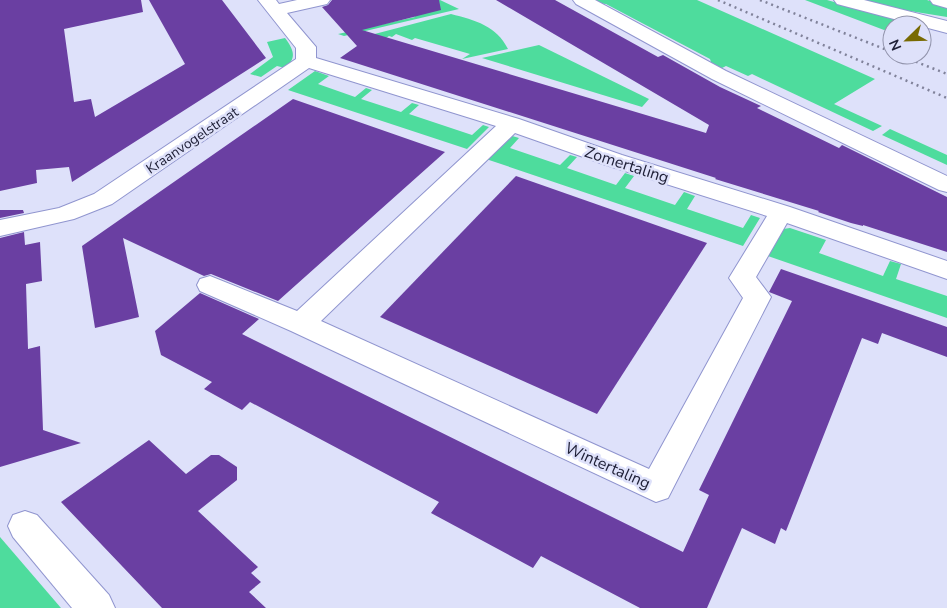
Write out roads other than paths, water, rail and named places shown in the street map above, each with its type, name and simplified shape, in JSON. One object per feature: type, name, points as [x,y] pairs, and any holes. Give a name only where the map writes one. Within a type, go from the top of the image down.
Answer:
[{"type":"street","points":[[271,5],[321,0]]},
{"type":"street","points":[[582,0],[718,75],[947,185]]},
{"type":"street","points":[[843,0],[947,26]]},
{"type":"street","points":[[939,0],[947,3]]},
{"type":"street","points":[[271,5],[306,47],[306,61]]},
{"type":"street","name":"Zomertaling","points":[[306,61],[511,124],[614,160],[781,212],[947,270]]},
{"type":"street","name":"Kraanvogelstraat","points":[[0,228],[64,214],[103,199],[306,61]]},
{"type":"street","points":[[301,324],[511,124]]},
{"type":"street","name":"Wintertaling","points":[[210,285],[301,324],[656,488],[757,297],[742,278],[781,212]]},
{"type":"street","points":[[25,526],[96,608]]},
{"type":"railway","points":[[718,0],[947,98]]},
{"type":"railway","points":[[760,0],[882,48]]},
{"type":"railway","points":[[924,65],[947,74]]}]
